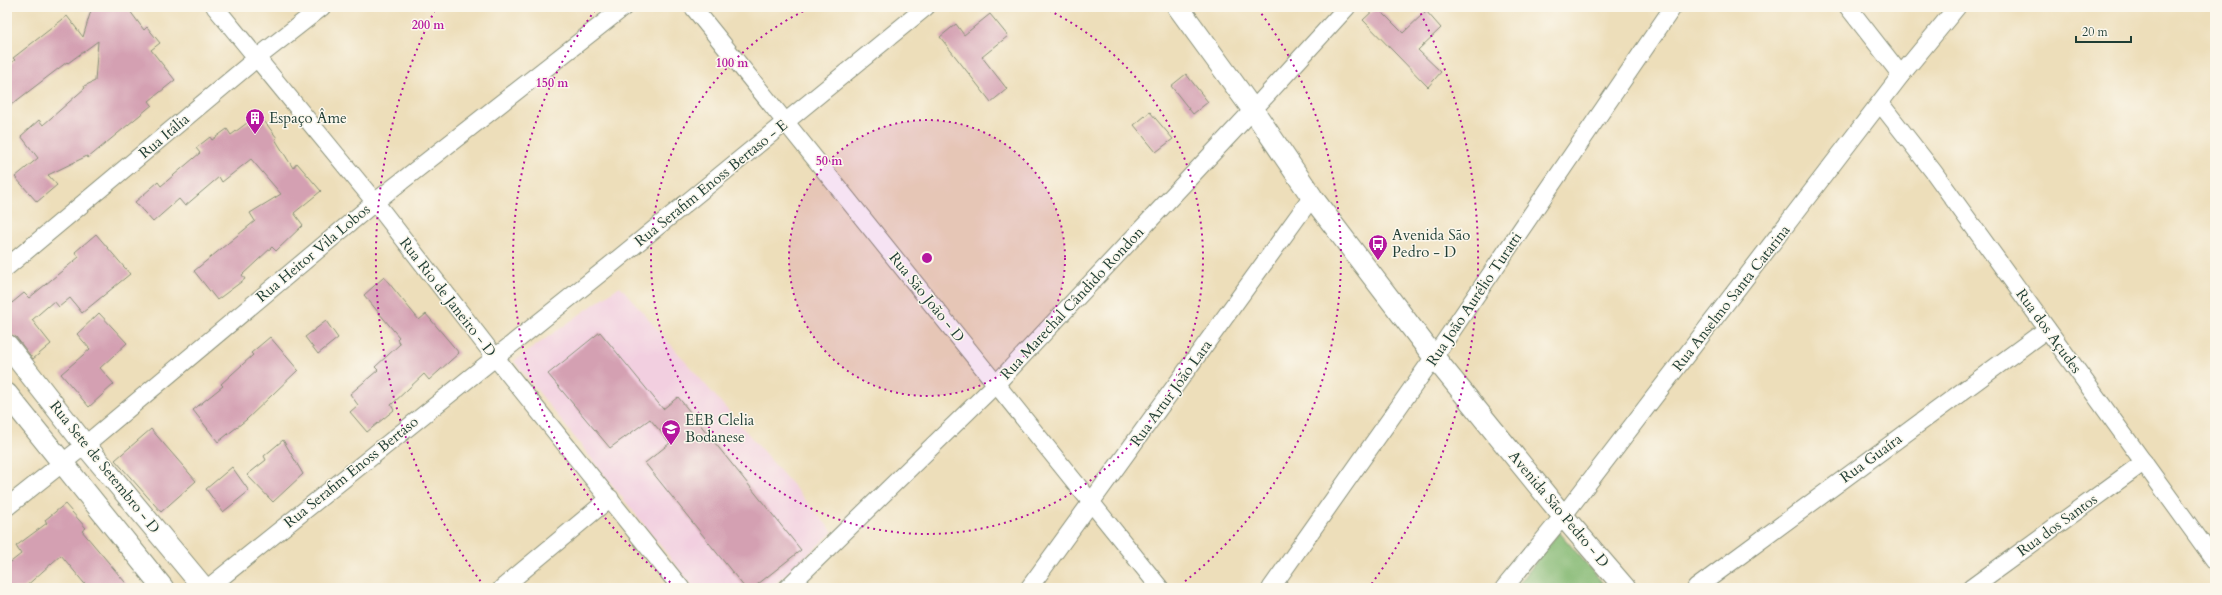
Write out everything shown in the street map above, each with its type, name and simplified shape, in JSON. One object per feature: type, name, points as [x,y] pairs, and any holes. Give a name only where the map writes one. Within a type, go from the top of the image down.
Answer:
[{"type":"street","name":"Rua Rio de Janeiro - D","points":[[215,7],[375,202],[495,357],[681,588]]},
{"type":"street","name":"Rua Itália","points":[[7,267],[257,58],[322,7]]},
{"type":"street","name":"Rua Heitor Vila Lobos","points":[[7,506],[85,444],[375,202],[624,7]]},
{"type":"street","name":"Rua São João - D","points":[[693,7],[1092,501],[1160,588]]},
{"type":"street","name":"Rua Serafim Enoss Bertaso - E","points":[[495,357],[926,7]]},
{"type":"street","name":"Avenida São Pedro - D","points":[[1178,7],[1253,110],[1312,197],[1434,357],[1563,516],[1625,588]]},
{"type":"street","name":"Rua Marechal Cândido Rondon","points":[[787,588],[997,383],[1253,110],[1346,7]]},
{"type":"street","name":"Rua João Aurélio Turatti","points":[[1270,588],[1434,357],[1674,7]]},
{"type":"street","points":[[1848,7],[1901,75]]},
{"type":"street","name":"Rua Anselmo Santa Catarina","points":[[1504,588],[1563,516],[1901,75],[1957,7]]},
{"type":"street","name":"Rua dos Açudes","points":[[1880,103],[1933,171],[2215,561]]},
{"type":"street","name":"Rua Artur João Lara","points":[[1029,588],[1312,197]]},
{"type":"street","name":"Rua Guaíra","points":[[1696,588],[2047,328]]},
{"type":"street","name":"Rua Sete de Setembro - D","points":[[7,345],[85,444],[204,588]]},
{"type":"street","name":"Rua Serafim Enoss Bertaso","points":[[208,588],[495,357]]},
{"type":"street","name":"Rua Sete de Setembro - D","points":[[7,394],[163,588]]},
{"type":"street","name":"Rua dos Santos","points":[[1970,588],[2144,462]]},
{"type":"street","points":[[502,588],[610,498]]},
{"type":"shaded area","name":"EEB Clelia Bodanese","points":[[620,286],[833,532],[771,588],[694,588],[514,361]]},
{"type":"green space","points":[[1559,532],[1607,588],[1516,588]]},
{"type":"building","points":[[92,7],[127,7],[144,30],[147,27],[160,43],[151,50],[175,80],[149,101],[152,105],[88,158],[87,156],[48,175],[57,185],[37,202],[15,177],[38,158],[21,136],[39,120],[43,125],[85,88],[84,86],[95,81],[98,41],[68,63],[67,62],[7,108],[7,66],[15,60],[13,58],[67,16],[83,37]]},
{"type":"building","points":[[1377,7],[1403,33],[1426,11],[1441,28],[1418,50],[1441,72],[1428,87],[1363,20]]},
{"type":"building","points":[[990,14],[1008,36],[982,57],[1007,89],[991,102],[940,37],[956,24],[964,35]]},
{"type":"building","points":[[1186,74],[1208,102],[1193,114],[1171,86]]},
{"type":"building","points":[[1150,112],[1173,139],[1156,152],[1134,125]]},
{"type":"building","points":[[259,114],[277,138],[275,139],[293,168],[297,163],[321,191],[294,213],[303,225],[276,251],[272,247],[242,275],[245,279],[217,300],[194,271],[255,221],[250,213],[281,194],[251,159],[222,182],[219,177],[185,206],[179,199],[153,222],[135,202],[158,182],[161,186],[200,153],[196,148],[210,137],[212,140],[227,129],[231,135]]},
{"type":"building","points":[[96,234],[130,274],[82,313],[70,298],[59,307],[54,301],[32,320],[51,344],[33,359],[16,337],[7,333],[7,307],[24,293],[29,298],[79,257],[75,252]]},
{"type":"building","points":[[384,277],[419,320],[426,314],[459,353],[429,380],[424,374],[391,405],[394,410],[367,432],[350,412],[358,405],[350,394],[378,370],[375,367],[400,344],[397,339],[399,337],[364,295]]},
{"type":"building","points":[[99,313],[127,343],[100,368],[114,384],[89,407],[61,374],[90,349],[77,334]]},
{"type":"building","points":[[326,321],[338,338],[318,354],[305,337]]},
{"type":"building","points":[[600,332],[663,409],[678,397],[801,550],[753,588],[745,588],[645,463],[670,443],[650,419],[610,448],[548,374]]},
{"type":"building","points":[[270,337],[298,370],[246,420],[218,442],[193,410],[223,386],[221,384],[253,355],[251,353]]},
{"type":"building","points":[[151,429],[196,481],[161,512],[115,460]]},
{"type":"building","points":[[283,440],[303,474],[273,502],[247,475],[266,460],[264,456]]},
{"type":"building","points":[[232,467],[249,491],[223,512],[206,489]]},
{"type":"building","points":[[65,504],[86,528],[82,531],[130,588],[88,588],[61,555],[24,588],[7,588],[7,565],[21,554],[16,546],[47,523],[45,520]]},
{"type":"place","name":"Espaço Âme","points":[[255,135]]},
{"type":"place","name":"Avenida São Pedro - D","points":[[1378,261]]},
{"type":"place","name":"EEB Clelia Bodanese","points":[[671,446]]}]
